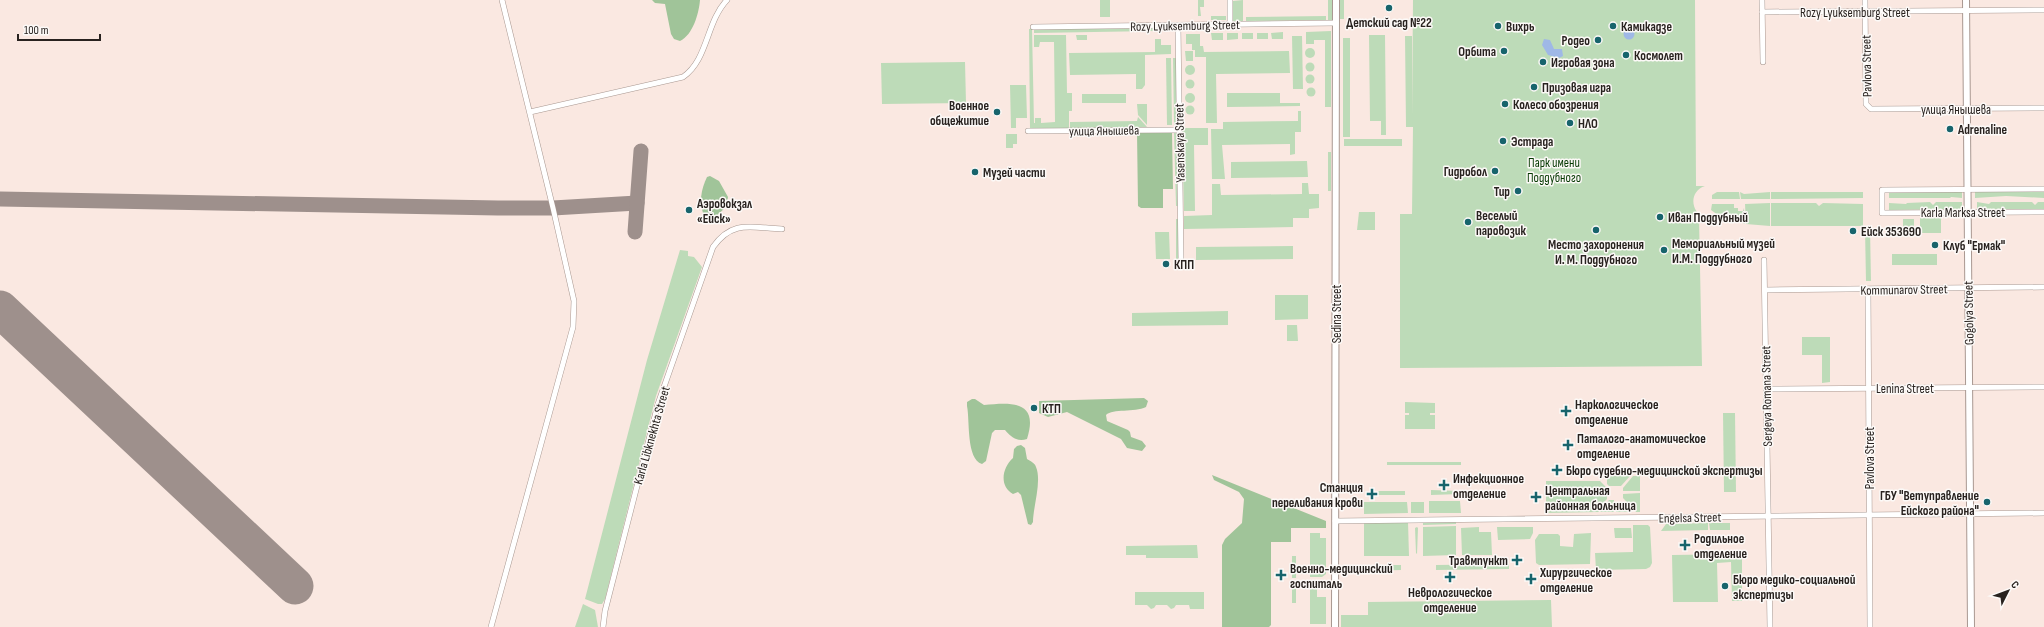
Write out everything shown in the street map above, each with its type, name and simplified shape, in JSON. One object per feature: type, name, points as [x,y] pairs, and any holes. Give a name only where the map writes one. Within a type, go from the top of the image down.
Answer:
[{"type":"street","points":[[491,627],[574,319],[574,301],[502,0]]},
{"type":"street","points":[[530,112],[683,77],[695,67],[715,16],[727,0]]},
{"type":"street","points":[[1230,0],[1230,24]]},
{"type":"street","name":"Sedina Street","points":[[1335,627],[1336,0]]},
{"type":"street","points":[[1762,0],[1763,62]]},
{"type":"street","name":"Pavlova Street","points":[[1865,0],[1866,104],[1868,107]]},
{"type":"street","name":"Gogolya Street","points":[[1966,0],[1971,627]]},
{"type":"street","name":"Rozy Lyuksemburg Street","points":[[1762,12],[2044,10]]},
{"type":"street","name":"Rozy Lyuksemburg Street","points":[[1033,27],[1336,23]]},
{"type":"street","name":"Yasenskaya Street","points":[[1178,25],[1181,260]]},
{"type":"street","name":"улица Янышева","points":[[1868,107],[1872,109],[2044,108]]},
{"type":"street","name":"улица Янышева","points":[[1028,131],[1179,130]]},
{"type":"street","name":"Karla Marksa Street","points":[[2044,189],[1882,190],[1882,213],[2044,212]]},
{"type":"street","name":"Karla Libknekhta Street","points":[[603,627],[604,611],[658,404],[713,247],[725,234],[735,228],[782,229]]},
{"type":"street","name":"Sergeya Romana Street","points":[[1764,260],[1770,627]]},
{"type":"street","name":"Kommunarov Street","points":[[1765,290],[2044,287]]},
{"type":"street","name":"Pavlova Street","points":[[1868,289],[1870,627]]},
{"type":"street","name":"Lenina Street","points":[[1766,389],[2044,387]]},
{"type":"street","name":"Engelsa Street","points":[[1335,521],[2044,514]]},
{"type":"green space","points":[[652,0],[700,0],[692,29],[685,38],[680,41],[674,39],[671,34],[665,4],[655,3]]},
{"type":"green space","points":[[1100,0],[1110,0],[1110,17],[1100,17]]},
{"type":"green space","points":[[1198,0],[1204,0],[1204,7],[1200,7],[1201,16],[1198,16]]},
{"type":"green space","points":[[1243,0],[1243,21],[1233,21],[1233,1]]},
{"type":"green space","points":[[1328,0],[1332,0],[1333,20],[1328,20]]},
{"type":"green space","points":[[1340,0],[1344,0],[1344,19],[1340,19]]},
{"type":"green space","name":"Парк имени Поддубного","points":[[1413,0],[1695,0],[1696,186],[1705,186],[1696,192],[1693,202],[1696,211],[1705,218],[1699,218],[1702,366],[1400,368],[1400,214],[1412,214],[1413,127],[1406,127],[1405,36],[1412,36],[1412,116]]},
{"type":"green space","points":[[1211,16],[1226,16],[1226,20],[1211,20]]},
{"type":"green space","points":[[1326,16],[1326,20],[1246,21],[1246,17]]},
{"type":"green space","points":[[1154,28],[1154,31],[1034,33],[1034,29]]},
{"type":"green space","points":[[1029,29],[1032,29],[1034,123],[1035,118],[1041,118],[1041,123],[1055,122],[1054,42],[1040,42],[1039,47],[1034,47],[1034,35],[1066,35],[1067,93],[1072,93],[1072,111],[1069,111],[1069,129],[1030,129]]},
{"type":"green space","points":[[1331,31],[1331,107],[1325,107],[1325,40],[1314,40],[1314,44],[1306,44],[1306,32]]},
{"type":"green space","points":[[1283,32],[1283,39],[1272,39],[1271,33]]},
{"type":"green space","points":[[1211,33],[1223,33],[1223,40],[1212,40]]},
{"type":"green space","points":[[1227,33],[1238,33],[1238,39],[1227,40]]},
{"type":"green space","points":[[1242,33],[1253,33],[1253,39],[1242,39]]},
{"type":"green space","points":[[1257,33],[1268,33],[1268,39],[1257,39]]},
{"type":"green space","points":[[1186,34],[1200,34],[1200,46],[1203,46],[1204,52],[1289,51],[1290,73],[1216,74],[1217,123],[1206,123],[1206,57],[1195,57],[1195,50],[1192,50],[1192,44],[1186,44]]},
{"type":"green space","points":[[1076,35],[1087,35],[1087,40],[1077,40]]},
{"type":"green space","points":[[1369,35],[1385,35],[1386,135],[1381,135],[1381,121],[1370,121]]},
{"type":"green space","points":[[1292,36],[1302,36],[1303,89],[1293,89]]},
{"type":"green space","points":[[1343,38],[1350,38],[1350,137],[1343,137]]},
{"type":"green space","points":[[1155,39],[1161,39],[1161,45],[1171,45],[1171,54],[1145,55],[1145,85],[1142,89],[1136,89],[1136,74],[1070,75],[1069,53],[1155,52]]},
{"type":"green space","points":[[1310,48],[1315,53],[1310,58],[1305,53]]},
{"type":"green space","points":[[1185,51],[1193,51],[1193,61],[1186,61]]},
{"type":"green space","points":[[1166,58],[1171,58],[1172,125],[1167,125]]},
{"type":"green space","points":[[1173,58],[1176,58],[1177,125],[1174,125]]},
{"type":"green space","points":[[965,62],[966,103],[882,104],[881,63]]},
{"type":"green space","points":[[1310,62],[1315,67],[1310,72],[1305,67]]},
{"type":"green space","points":[[1190,65],[1195,70],[1190,75],[1185,70]]},
{"type":"green space","points":[[1310,74],[1315,79],[1310,84],[1305,79]]},
{"type":"green space","points":[[1190,79],[1195,84],[1190,89],[1185,84]]},
{"type":"green space","points":[[1010,85],[1026,85],[1027,118],[1016,118],[1016,128],[1011,128]]},
{"type":"green space","points":[[1311,87],[1316,92],[1311,97],[1306,92]]},
{"type":"green space","points":[[1190,93],[1195,98],[1190,103],[1185,98]]},
{"type":"green space","points":[[1227,93],[1280,93],[1280,103],[1300,103],[1300,106],[1227,107]]},
{"type":"green space","points":[[1082,94],[1126,94],[1126,103],[1082,103]]},
{"type":"green space","points":[[1137,104],[1147,104],[1147,125],[1138,115]]},
{"type":"green space","points":[[1188,106],[1192,106],[1194,110],[1192,114],[1188,114],[1186,112],[1186,108]]},
{"type":"green space","points":[[1298,111],[1301,111],[1301,132],[1295,132],[1295,154],[1290,155],[1290,144],[1222,145],[1225,179],[1212,179],[1211,129],[1223,129],[1223,122],[1298,121]]},
{"type":"green space","points":[[1138,117],[1147,127],[1070,128],[1070,122],[1137,121]]},
{"type":"green space","points":[[1182,128],[1208,128],[1208,145],[1194,145],[1195,211],[1184,211]]},
{"type":"green space","points":[[1137,132],[1172,132],[1173,189],[1163,189],[1163,208],[1141,208],[1138,206]]},
{"type":"green space","points":[[1174,132],[1177,132],[1179,206],[1176,206]]},
{"type":"green space","points":[[1006,134],[1017,134],[1017,144],[1013,144],[1013,148],[1006,148]]},
{"type":"green space","points":[[1344,139],[1402,139],[1402,146],[1344,146]]},
{"type":"green space","points":[[1328,152],[1331,152],[1331,191],[1328,191]]},
{"type":"green space","points":[[1307,161],[1308,177],[1231,178],[1231,162]]},
{"type":"green space","points":[[710,176],[719,181],[728,197],[726,207],[713,219],[705,217],[701,202],[703,187],[707,177]]},
{"type":"green space","points":[[1302,183],[1308,183],[1309,194],[1319,194],[1319,208],[1309,209],[1309,218],[1293,218],[1293,227],[1184,229],[1184,216],[1212,215],[1212,184],[1220,184],[1221,195],[1302,194]]},
{"type":"green space","points":[[1962,191],[1962,198],[1889,198],[1889,192]]},
{"type":"green space","points":[[1975,191],[2044,191],[2044,198],[2006,196],[1975,198]]},
{"type":"green space","points":[[1717,192],[1739,192],[1740,199],[1712,199],[1712,195]]},
{"type":"green space","points":[[1740,192],[1744,194],[1770,192],[1770,199],[1741,199]]},
{"type":"green space","points":[[1771,192],[1863,192],[1863,198],[1771,199]]},
{"type":"green space","points":[[1930,202],[1933,205],[1936,202],[1962,202],[1962,209],[1889,210],[1889,203],[1906,204]]},
{"type":"green space","points":[[1977,202],[1989,204],[1991,202],[2032,202],[2035,205],[2038,202],[2044,202],[2044,209],[1977,209]]},
{"type":"green space","points":[[1770,203],[1770,226],[1746,224],[1745,204]]},
{"type":"green space","points":[[1771,203],[1816,203],[1819,206],[1823,203],[1863,204],[1863,226],[1771,226]]},
{"type":"green space","points":[[1712,204],[1734,204],[1734,208],[1738,208],[1738,211],[1743,211],[1744,208],[1745,224],[1735,220],[1725,220],[1711,210]]},
{"type":"green space","points":[[1359,212],[1375,212],[1375,230],[1357,230]]},
{"type":"green space","points":[[1920,218],[1941,218],[1941,233],[1920,233]]},
{"type":"green space","points":[[1176,219],[1179,219],[1179,259],[1176,259]]},
{"type":"green space","points":[[1903,219],[1914,219],[1914,232],[1903,232]]},
{"type":"green space","points":[[1865,228],[1870,228],[1871,281],[1866,281]]},
{"type":"green space","points":[[1155,232],[1169,232],[1170,259],[1156,259]]},
{"type":"green space","points":[[1293,246],[1293,259],[1196,260],[1196,247]]},
{"type":"green space","points":[[680,250],[688,251],[688,256],[694,257],[702,267],[656,396],[605,599],[602,604],[598,604],[585,599],[647,360]]},
{"type":"green space","points":[[1892,254],[1937,254],[1937,265],[1892,265]]},
{"type":"green space","points":[[1275,295],[1308,295],[1308,319],[1275,320]]},
{"type":"green space","points":[[1228,311],[1228,325],[1132,326],[1132,313]]},
{"type":"green space","points":[[1287,325],[1297,325],[1298,341],[1287,341]]},
{"type":"green space","points":[[1802,337],[1830,337],[1830,382],[1822,383],[1822,355],[1802,355]]},
{"type":"green space","points":[[1144,398],[1148,401],[1146,407],[1136,410],[1109,413],[1106,415],[1107,421],[1128,430],[1131,437],[1142,441],[1146,446],[1142,451],[1127,448],[1121,439],[1067,412],[1048,417],[1039,413],[1039,401]]},
{"type":"green space","points":[[975,399],[984,405],[1014,404],[1021,407],[1026,411],[1029,417],[1030,427],[1027,439],[1020,440],[1012,437],[1005,430],[995,430],[992,433],[986,461],[982,464],[977,461],[973,455],[969,430],[967,402]]},
{"type":"green space","points":[[1405,402],[1435,403],[1435,413],[1430,413],[1430,415],[1435,415],[1435,429],[1405,429],[1405,415],[1409,415],[1409,413],[1405,413]]},
{"type":"green space","points":[[1723,413],[1735,413],[1736,492],[1724,492]]},
{"type":"green space","points":[[1021,445],[1025,448],[1027,459],[1035,464],[1038,473],[1037,494],[1033,522],[1031,525],[1028,524],[1021,495],[1018,492],[1013,494],[1009,491],[1004,482],[1004,472],[1009,462],[1013,458],[1014,449]]},
{"type":"green space","points":[[1387,462],[1461,462],[1461,465],[1387,465]]},
{"type":"green space","points":[[1212,475],[1326,521],[1326,528],[1291,528],[1291,542],[1271,542],[1271,625],[1269,627],[1222,627],[1222,545],[1225,539],[1242,523],[1244,499],[1239,492],[1214,480]]},
{"type":"green space","points":[[1607,476],[1630,476],[1621,486],[1609,486],[1607,484]]},
{"type":"green space","points":[[1633,476],[1640,476],[1640,491],[1623,491],[1623,488]]},
{"type":"green space","points":[[1546,481],[1600,481],[1607,488],[1607,499],[1602,504],[1599,512],[1546,513]]},
{"type":"green space","points":[[1431,490],[1460,491],[1460,494],[1431,495]]},
{"type":"green space","points":[[1378,491],[1405,491],[1405,495],[1378,495]]},
{"type":"green space","points":[[1640,493],[1640,512],[1636,512],[1623,498],[1623,494]]},
{"type":"green space","points":[[1609,500],[1614,500],[1614,512],[1600,512]]},
{"type":"green space","points":[[1429,501],[1460,501],[1461,513],[1429,513]]},
{"type":"green space","points":[[1364,502],[1407,502],[1408,513],[1364,514]]},
{"type":"green space","points":[[1411,502],[1424,502],[1424,513],[1411,513]]},
{"type":"green space","points":[[1625,504],[1632,512],[1616,512],[1616,505]]},
{"type":"green space","points":[[1456,521],[1456,524],[1423,525],[1423,522]]},
{"type":"green space","points":[[1408,522],[1409,556],[1364,556],[1364,523]]},
{"type":"green space","points":[[1708,523],[1708,530],[1661,531],[1666,524]]},
{"type":"green space","points":[[1709,523],[1730,523],[1730,530],[1710,530]]},
{"type":"green space","points":[[1633,525],[1648,525],[1650,527],[1652,563],[1650,567],[1646,569],[1596,570],[1595,553],[1633,552]]},
{"type":"green space","points":[[1456,526],[1456,555],[1423,556],[1423,527]]},
{"type":"green space","points":[[1479,527],[1479,532],[1491,532],[1492,555],[1462,555],[1461,528]]},
{"type":"green space","points":[[1497,527],[1533,527],[1533,533],[1530,539],[1498,540]]},
{"type":"green space","points":[[1415,528],[1418,528],[1417,554]]},
{"type":"green space","points":[[1614,528],[1631,528],[1632,538],[1615,538]]},
{"type":"green space","points":[[1310,533],[1320,533],[1320,538],[1326,538],[1326,574],[1322,577],[1310,577]]},
{"type":"green space","points":[[1591,533],[1590,564],[1539,565],[1536,563],[1535,540],[1539,534],[1558,534],[1560,536],[1560,546],[1573,547],[1574,534]]},
{"type":"green space","points":[[1197,545],[1198,558],[1146,558],[1146,555],[1126,555],[1126,546]]},
{"type":"green space","points":[[1742,554],[1742,601],[1732,601],[1731,562],[1717,563],[1718,602],[1673,602],[1672,555]]},
{"type":"green space","points":[[1292,556],[1296,556],[1296,578],[1292,578]]},
{"type":"green space","points":[[1509,564],[1509,569],[1436,570],[1436,565]]},
{"type":"green space","points":[[1369,565],[1401,565],[1401,570],[1369,571]]},
{"type":"green space","points":[[1292,582],[1296,582],[1296,603],[1292,603]]},
{"type":"green space","points":[[1310,582],[1315,582],[1317,586],[1317,597],[1326,597],[1326,624],[1310,624]]},
{"type":"green space","points":[[1135,592],[1204,592],[1204,609],[1190,609],[1189,605],[1176,605],[1171,609],[1167,605],[1156,605],[1151,609],[1147,605],[1135,605]]},
{"type":"green space","points":[[1551,600],[1552,627],[1341,627],[1341,615],[1368,615],[1368,602]]},
{"type":"green space","points":[[583,604],[595,610],[598,627],[575,627]]},
{"type":"water","points":[[1629,28],[1633,30],[1635,34],[1633,38],[1629,40],[1625,38],[1623,34],[1625,30]]},
{"type":"water","points":[[1544,39],[1550,40],[1554,49],[1562,49],[1563,56],[1559,58],[1548,55],[1542,45]]},
{"type":"taxiway","points":[[635,232],[641,151]]},
{"type":"taxiway","points":[[0,199],[498,208],[553,208],[637,203]]},
{"type":"runway","points":[[0,309],[295,586]]},
{"type":"place","name":"Детский сад №22","points":[[1389,8]]},
{"type":"place","name":"Вихрь","points":[[1498,26]]},
{"type":"place","name":"Камикадзе","points":[[1613,26]]},
{"type":"place","name":"Родео","points":[[1598,40]]},
{"type":"place","name":"Орбита","points":[[1504,51]]},
{"type":"place","name":"Космолет","points":[[1626,55]]},
{"type":"place","name":"Игровая зона","points":[[1543,62]]},
{"type":"place","name":"Призовая игра","points":[[1534,87]]},
{"type":"place","name":"Колесо обозрения","points":[[1505,104]]},
{"type":"place","name":"Военное общежитие","points":[[997,112]]},
{"type":"place","name":"НЛО","points":[[1570,123]]},
{"type":"place","name":"Аdrenaline","points":[[1950,129]]},
{"type":"place","name":"Эстрада","points":[[1503,141]]},
{"type":"place","name":"Гидробол","points":[[1495,171]]},
{"type":"place","name":"Музей части","points":[[975,172]]},
{"type":"place","name":"Тир","points":[[1518,191]]},
{"type":"place","name":"Аэровокзал «Ейск»","points":[[689,210]]},
{"type":"place","name":"Иван Поддубный","points":[[1660,217]]},
{"type":"place","name":"Веселый паровозик","points":[[1468,222]]},
{"type":"place","name":"Место захоронения И. М. Поддубного","points":[[1596,230]]},
{"type":"place","name":"Ейск 353690","points":[[1853,231]]},
{"type":"place","name":"Клуб \"Ермак\"","points":[[1935,245]]},
{"type":"place","name":"Мемориальный музей И.М. Поддубного","points":[[1664,250]]},
{"type":"place","name":"КПП","points":[[1166,264]]},
{"type":"place","name":"КТП","points":[[1034,408]]},
{"type":"place","name":"Наркологическое отделение","points":[[1566,411]]},
{"type":"place","name":"Паталого-анатомическое отделение","points":[[1568,445]]},
{"type":"place","name":"Бюро судебно-медицинской экспертизы","points":[[1557,470]]},
{"type":"place","name":"Инфекционное отделение","points":[[1444,485]]},
{"type":"place","name":"Станция переливания крови","points":[[1372,494]]},
{"type":"place","name":"Центральная районная больница","points":[[1536,497]]},
{"type":"place","name":"ГБУ \"Ветуправление Ейского района\"","points":[[1987,502]]},
{"type":"place","name":"Родильное отделение","points":[[1685,545]]},
{"type":"place","name":"Травмпункт","points":[[1517,560]]},
{"type":"place","name":"Военно-медицинский госпиталь","points":[[1281,575]]},
{"type":"place","name":"Неврологическое отделение","points":[[1450,577]]},
{"type":"place","name":"Хирургическое отделение","points":[[1531,579]]},
{"type":"place","name":"Бюро медико-социальной экспертизы","points":[[1725,586]]}]
